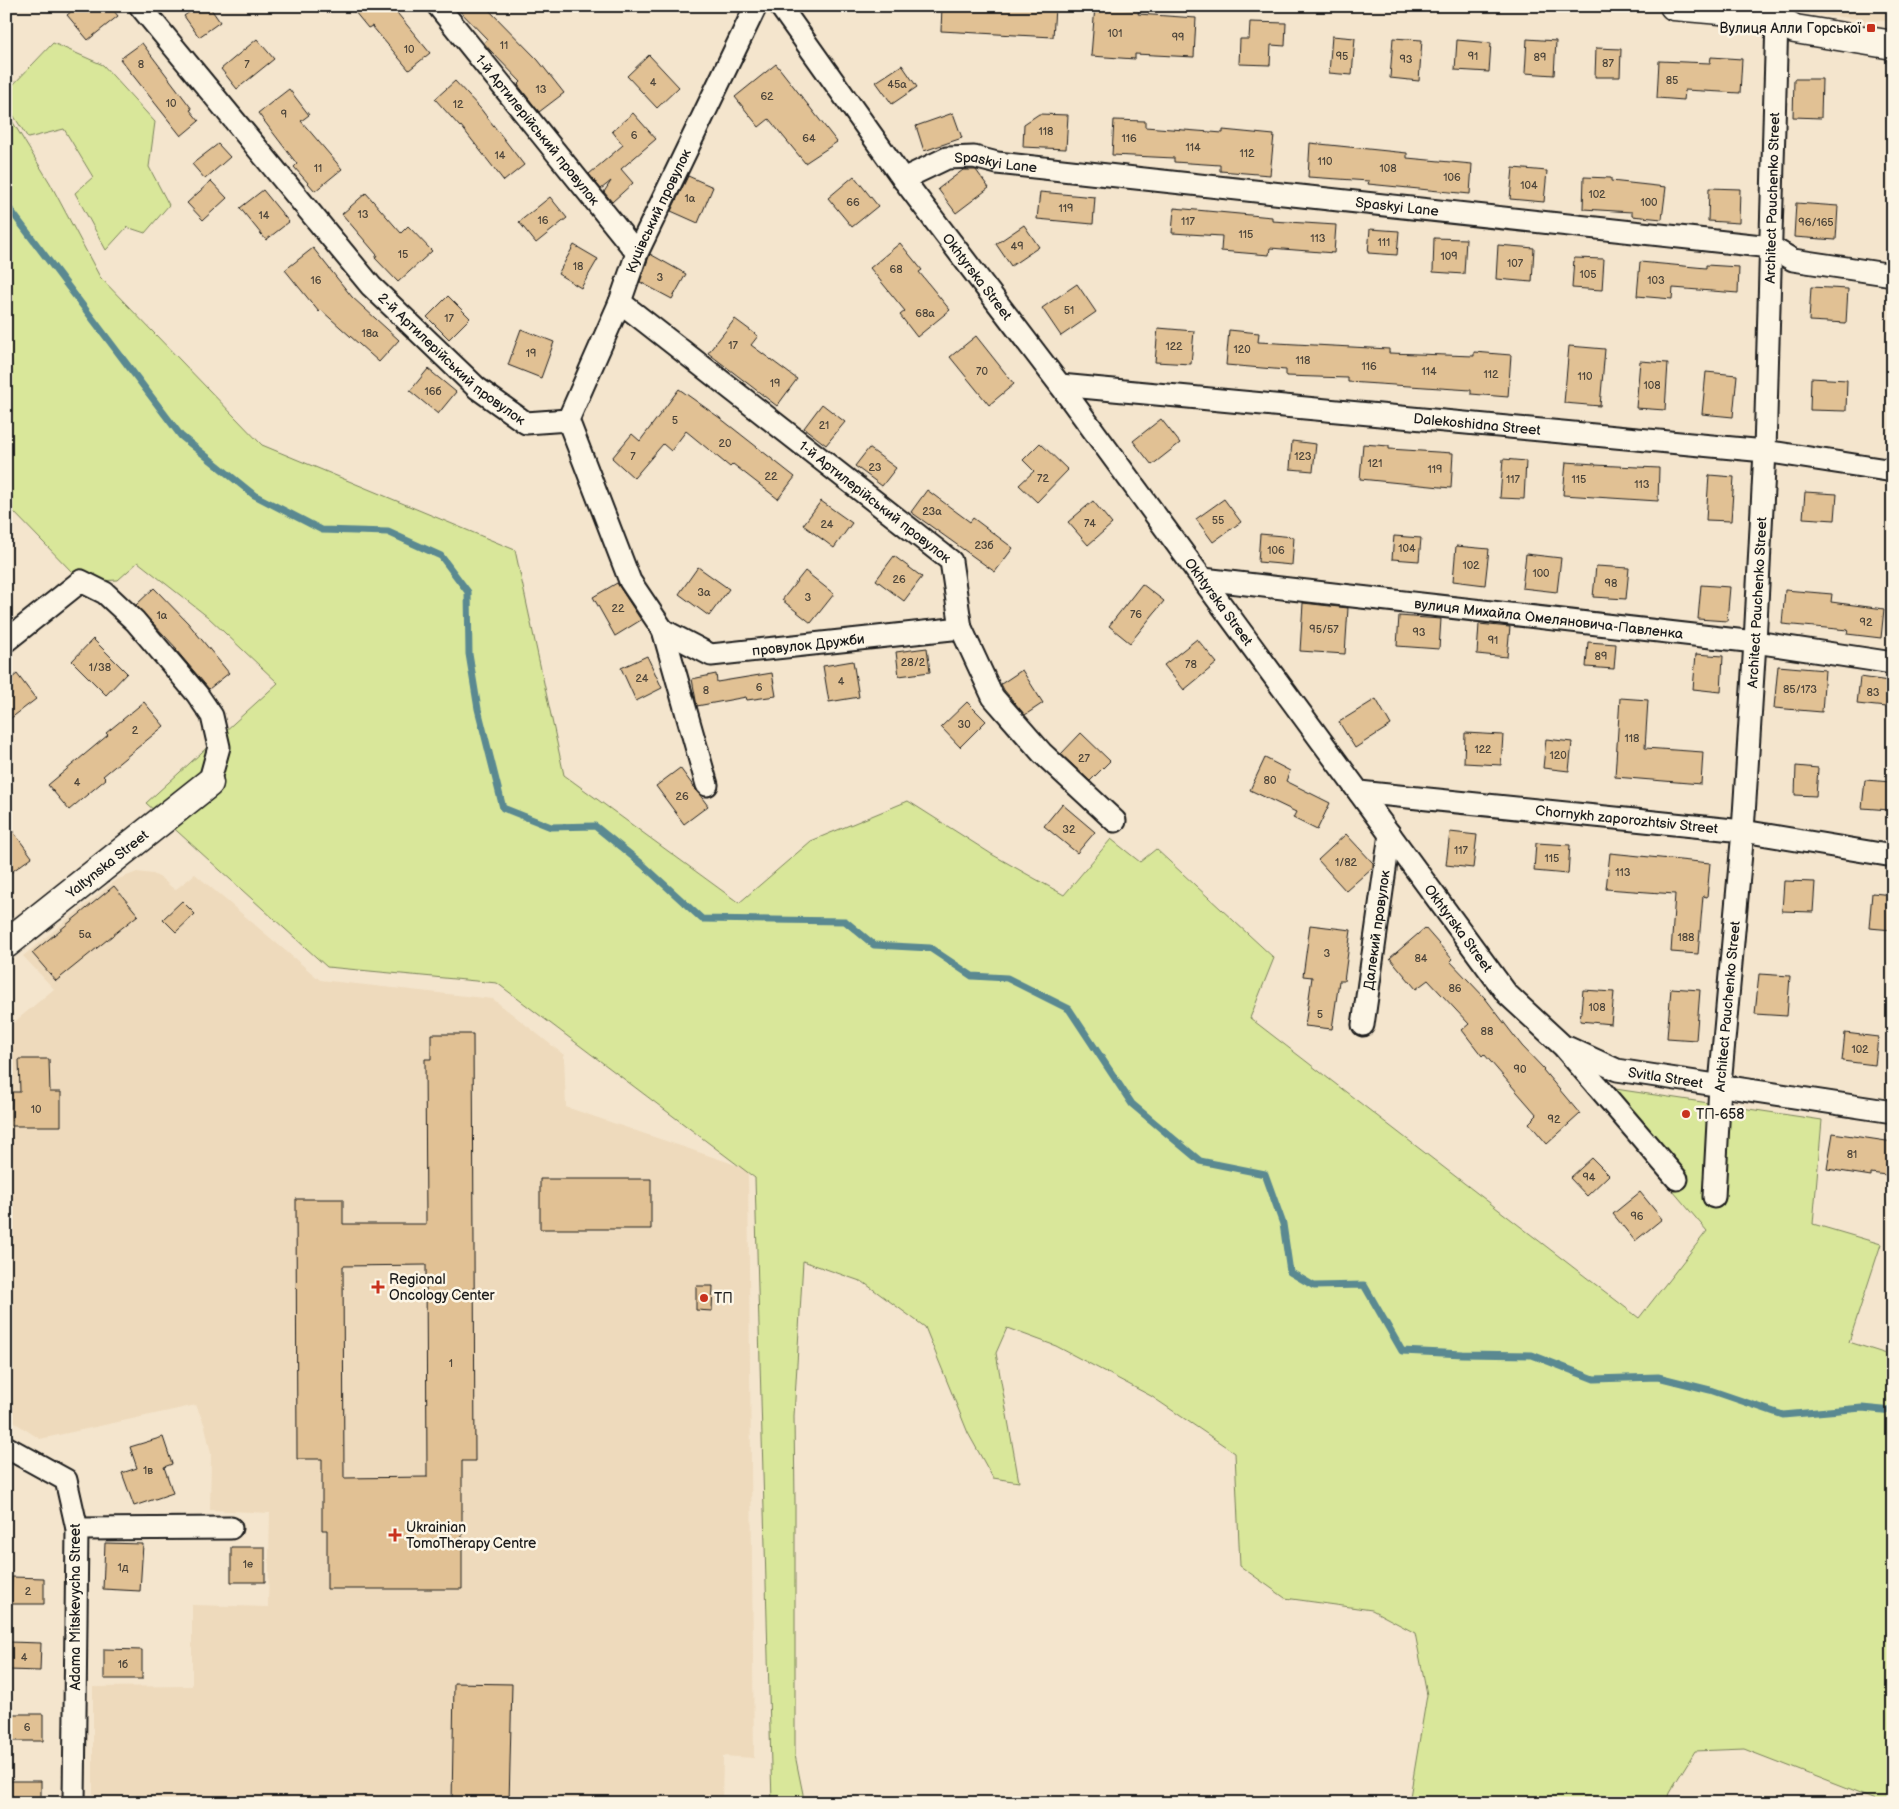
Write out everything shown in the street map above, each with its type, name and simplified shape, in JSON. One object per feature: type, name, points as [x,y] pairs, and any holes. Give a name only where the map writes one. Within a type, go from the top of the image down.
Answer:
[{"type":"street","name":"2-й Артилерійський провулок","points":[[140,6],[371,286],[477,388],[526,422],[568,420]]},
{"type":"street","name":"1-й Артилерійський провулок","points":[[438,6],[637,253]]},
{"type":"street","name":"Куцівський провулок","points":[[568,420],[620,302],[637,253],[756,6]]},
{"type":"street","name":"Okhtyrska Street","points":[[780,6],[903,179],[1060,385],[1507,994],[1564,1046],[1677,1179]]},
{"type":"street","points":[[1674,6],[1767,14],[1777,12],[1794,28],[1893,45]]},
{"type":"street","name":"Architect Pauchenko Street","points":[[1714,1197],[1720,1085],[1743,831],[1755,642],[1765,451],[1777,12]]},
{"type":"street","name":"Spaskyi Lane","points":[[903,179],[947,158],[974,157],[1006,164],[1771,247],[1793,260],[1893,275]]},
{"type":"street","name":"1-й Артилерійський провулок","points":[[620,302],[951,561],[961,628],[993,698],[1042,753],[1114,821]]},
{"type":"street","name":"Dalekoshidna Street","points":[[1060,385],[1765,451],[1893,471]]},
{"type":"street","points":[[568,420],[630,581],[663,630],[707,785]]},
{"type":"street","name":"вулиця Михайла Омеляновича-Павленка","points":[[1203,579],[1755,642],[1893,663]]},
{"type":"street","points":[[6,641],[81,582],[105,593],[135,621],[197,694],[212,716],[218,747],[208,783]]},
{"type":"street","name":"провулок Дружби","points":[[663,630],[711,655],[961,628]]},
{"type":"street","name":"Yaltynska Street","points":[[6,944],[208,783]]},
{"type":"street","name":"Chornykh zaporozhtsiv Street","points":[[1358,792],[1743,831],[1893,856]]},
{"type":"street","name":"Далекий провулок","points":[[1363,1025],[1390,834]]},
{"type":"street","name":"Svitla Street","points":[[1564,1046],[1617,1070],[1893,1112]]},
{"type":"street","name":"Adama Mitskevycha Street","points":[[6,1447],[66,1480],[77,1529],[74,1803]]},
{"type":"street","points":[[77,1529],[231,1528]]},
{"type":"shaded area","points":[[1795,6],[1893,6],[1893,22],[1800,13]]},
{"type":"shaded area","name":"Regional Oncology Center","points":[[137,872],[153,874],[175,890],[195,874],[320,980],[493,999],[564,1055],[566,1107],[748,1169],[754,1758],[723,1756],[722,1803],[93,1803],[93,1687],[192,1686],[192,1605],[268,1607],[270,1513],[210,1510],[211,1454],[205,1426],[196,1405],[40,1439],[6,1417],[6,1029],[54,989],[23,956],[116,880]]},
{"type":"green space","points":[[53,43],[103,65],[155,122],[149,167],[169,205],[145,233],[127,227],[106,250],[75,193],[93,177],[64,129],[28,138],[6,104],[11,87]]},
{"type":"green space","points":[[6,111],[50,183],[100,277],[262,445],[515,550],[564,775],[739,903],[811,841],[908,801],[993,855],[1064,895],[1111,839],[1140,862],[1156,849],[1274,958],[1250,1018],[1639,1318],[1707,1231],[1582,1084],[1822,1120],[1813,1224],[1881,1244],[1849,1342],[1893,1356],[1893,1803],[1883,1803],[1744,1749],[1695,1751],[1669,1793],[1666,1803],[1409,1803],[1427,1695],[1415,1633],[1372,1610],[1285,1598],[1240,1566],[1235,1453],[1151,1396],[1056,1346],[1007,1328],[996,1353],[1019,1482],[993,1478],[968,1433],[925,1327],[863,1282],[803,1261],[794,1416],[795,1755],[803,1794],[802,1803],[772,1803],[755,1178],[497,983],[327,967],[146,803],[278,683],[208,617],[138,562],[118,580],[96,581],[74,574],[10,508],[6,510]]},
{"type":"building","points":[[78,6],[110,6],[118,16],[88,40],[67,15]]},
{"type":"building","points":[[198,6],[209,6],[220,22],[199,37],[184,16]]},
{"type":"building","points":[[350,6],[396,6],[393,8],[430,53],[409,70],[372,26],[368,28]]},
{"type":"building","points":[[455,6],[485,6],[538,60],[564,93],[539,112],[518,85],[521,82],[484,43],[487,39]]},
{"type":"building","points":[[942,6],[1055,8],[1053,37],[941,31]]},
{"type":"building","points":[[1095,6],[1139,10],[1138,14],[1196,18],[1194,57],[1135,54],[1135,59],[1091,56]]},
{"type":"building","points":[[1250,22],[1286,23],[1285,46],[1271,45],[1270,65],[1239,64],[1240,39],[1249,39]]},
{"type":"building","points":[[1332,36],[1355,38],[1352,75],[1329,73]]},
{"type":"building","points":[[1393,38],[1422,40],[1419,81],[1390,78]]},
{"type":"building","points":[[257,39],[274,59],[237,89],[221,69]]},
{"type":"building","points":[[1527,39],[1556,41],[1554,75],[1525,73]]},
{"type":"building","points":[[1457,40],[1491,43],[1489,72],[1455,70]]},
{"type":"building","points":[[142,43],[199,121],[181,136],[120,59]]},
{"type":"building","points":[[1596,48],[1621,49],[1620,77],[1595,77]]},
{"type":"building","points":[[649,55],[679,87],[657,108],[627,76]]},
{"type":"building","points":[[1711,57],[1742,59],[1740,93],[1685,90],[1684,100],[1657,98],[1659,61],[1710,63]]},
{"type":"building","points":[[776,64],[837,142],[805,163],[769,119],[759,127],[735,97]]},
{"type":"building","points":[[902,65],[917,87],[892,104],[876,82]]},
{"type":"building","points":[[1794,79],[1822,79],[1821,118],[1793,117]]},
{"type":"building","points":[[455,81],[480,108],[524,165],[504,181],[461,126],[435,99]]},
{"type":"building","points":[[289,89],[309,115],[301,121],[342,169],[315,191],[294,167],[297,164],[258,113]]},
{"type":"building","points":[[633,113],[656,139],[621,169],[633,183],[612,202],[604,192],[611,181],[601,189],[589,174],[623,145],[612,131]]},
{"type":"building","points":[[953,113],[962,138],[924,151],[916,126]]},
{"type":"building","points":[[1039,114],[1068,115],[1066,149],[1023,147],[1024,124]]},
{"type":"building","points":[[1114,120],[1145,121],[1145,127],[1223,133],[1223,130],[1274,135],[1270,175],[1220,171],[1220,165],[1174,162],[1174,158],[1112,155]]},
{"type":"building","points":[[1310,143],[1407,153],[1407,158],[1472,164],[1470,194],[1368,184],[1369,181],[1308,177]]},
{"type":"building","points":[[218,144],[230,157],[205,179],[192,164]]},
{"type":"building","points":[[1513,168],[1547,171],[1544,202],[1510,199]]},
{"type":"building","points":[[963,170],[976,170],[989,188],[956,213],[938,189]]},
{"type":"building","points":[[688,176],[713,187],[698,223],[671,211]]},
{"type":"building","points":[[854,176],[878,206],[852,227],[828,198]]},
{"type":"building","points":[[1584,177],[1611,178],[1611,181],[1666,187],[1662,219],[1632,216],[1632,212],[1583,209]]},
{"type":"building","points":[[211,181],[227,198],[203,220],[187,203]]},
{"type":"building","points":[[1709,188],[1740,189],[1739,223],[1708,221]]},
{"type":"building","points":[[263,190],[289,222],[266,240],[240,208]]},
{"type":"building","points":[[1040,192],[1095,197],[1093,224],[1037,219]]},
{"type":"building","points":[[366,193],[401,233],[408,226],[432,251],[398,282],[375,258],[377,255],[342,214]]},
{"type":"building","points":[[550,197],[567,218],[536,243],[519,222]]},
{"type":"building","points":[[1796,203],[1838,206],[1836,240],[1794,237]]},
{"type":"building","points":[[1174,208],[1272,217],[1272,221],[1336,225],[1334,253],[1270,248],[1269,255],[1221,251],[1222,236],[1172,233]]},
{"type":"building","points":[[1024,225],[1039,247],[1011,266],[996,244]]},
{"type":"building","points":[[1370,229],[1399,231],[1397,255],[1368,253]]},
{"type":"building","points":[[1434,238],[1466,239],[1464,274],[1433,272]]},
{"type":"building","points":[[900,243],[922,270],[919,272],[950,310],[917,337],[900,315],[905,311],[870,268]]},
{"type":"building","points":[[574,245],[598,259],[581,288],[558,274]]},
{"type":"building","points":[[1498,245],[1534,248],[1532,282],[1496,279]]},
{"type":"building","points":[[313,248],[352,297],[399,340],[379,362],[321,310],[319,312],[285,270]]},
{"type":"building","points":[[650,254],[686,274],[672,299],[640,282]]},
{"type":"building","points":[[1574,258],[1604,259],[1602,290],[1572,288]]},
{"type":"building","points":[[1640,262],[1706,268],[1706,265],[1739,267],[1738,293],[1673,288],[1672,299],[1637,296]]},
{"type":"building","points":[[1077,284],[1096,312],[1061,336],[1042,308]]},
{"type":"building","points":[[1811,287],[1848,289],[1846,323],[1809,321]]},
{"type":"building","points":[[448,296],[470,318],[449,339],[427,317]]},
{"type":"building","points":[[735,319],[758,336],[751,345],[797,379],[777,406],[708,353]]},
{"type":"building","points":[[1158,328],[1194,331],[1191,364],[1155,362]]},
{"type":"building","points":[[521,329],[554,342],[541,378],[508,365]]},
{"type":"building","points":[[1229,330],[1259,333],[1258,342],[1389,349],[1389,353],[1474,356],[1474,352],[1511,355],[1508,397],[1471,394],[1471,390],[1348,382],[1348,378],[1286,376],[1286,370],[1226,365]]},
{"type":"building","points":[[976,336],[1014,384],[989,405],[950,357]]},
{"type":"building","points":[[1569,346],[1605,349],[1600,406],[1564,403]]},
{"type":"building","points":[[1640,361],[1668,363],[1665,410],[1636,408]]},
{"type":"building","points":[[428,369],[456,392],[438,414],[410,391]]},
{"type":"building","points":[[1706,372],[1737,375],[1733,417],[1702,414]]},
{"type":"building","points":[[1811,378],[1847,380],[1846,411],[1810,410]]},
{"type":"building","points":[[679,389],[720,418],[795,477],[778,499],[733,464],[730,467],[686,431],[671,451],[663,444],[634,478],[612,458],[632,434],[640,441]]},
{"type":"building","points":[[822,404],[845,422],[826,445],[804,428]]},
{"type":"building","points":[[1161,419],[1180,443],[1152,465],[1133,441]]},
{"type":"building","points":[[1292,441],[1316,444],[1313,471],[1290,469]]},
{"type":"building","points":[[1040,443],[1068,470],[1037,502],[1019,485],[1034,471],[1023,460]]},
{"type":"building","points":[[1363,444],[1389,446],[1389,449],[1453,453],[1451,488],[1360,479]]},
{"type":"building","points":[[869,448],[896,468],[882,486],[855,466]]},
{"type":"building","points":[[1503,459],[1526,461],[1524,499],[1500,498]]},
{"type":"building","points":[[1566,462],[1659,468],[1658,501],[1563,495]]},
{"type":"building","points":[[1709,475],[1734,477],[1731,521],[1706,520]]},
{"type":"building","points":[[927,490],[970,522],[973,518],[1013,548],[995,572],[911,512]]},
{"type":"building","points":[[1805,492],[1837,494],[1835,520],[1803,518]]},
{"type":"building","points":[[1224,499],[1241,522],[1213,542],[1196,519]]},
{"type":"building","points":[[821,501],[852,523],[834,548],[803,525]]},
{"type":"building","points":[[1093,501],[1112,524],[1088,545],[1068,522]]},
{"type":"building","points":[[1260,534],[1294,537],[1292,565],[1258,562]]},
{"type":"building","points":[[1394,536],[1421,538],[1419,561],[1392,559]]},
{"type":"building","points":[[1456,546],[1489,549],[1485,585],[1453,581]]},
{"type":"building","points":[[1526,554],[1561,558],[1557,592],[1522,588]]},
{"type":"building","points":[[894,556],[922,577],[904,601],[876,580]]},
{"type":"building","points":[[1596,566],[1629,568],[1626,599],[1593,597]]},
{"type":"building","points":[[698,567],[729,589],[709,616],[679,594]]},
{"type":"building","points":[[805,571],[834,594],[811,623],[782,600]]},
{"type":"building","points":[[617,583],[641,620],[615,636],[593,597]]},
{"type":"building","points":[[1142,584],[1164,601],[1130,643],[1109,626]]},
{"type":"building","points":[[1701,585],[1730,587],[1727,621],[1698,619]]},
{"type":"building","points":[[154,588],[188,623],[229,673],[209,689],[177,649],[136,605]]},
{"type":"building","points":[[1785,590],[1832,594],[1831,602],[1884,609],[1881,638],[1847,634],[1848,630],[1782,624]]},
{"type":"building","points":[[1303,603],[1348,608],[1345,654],[1300,651]]},
{"type":"building","points":[[1399,616],[1441,619],[1439,649],[1397,646]]},
{"type":"building","points":[[1479,624],[1510,627],[1507,657],[1477,654]]},
{"type":"building","points":[[93,639],[127,673],[106,695],[72,661]]},
{"type":"building","points":[[1197,639],[1217,663],[1184,690],[1164,665]]},
{"type":"building","points":[[1588,642],[1616,644],[1614,669],[1586,667]]},
{"type":"building","points":[[927,648],[930,672],[899,676],[896,652]]},
{"type":"building","points":[[1696,654],[1723,656],[1721,692],[1693,689]]},
{"type":"building","points":[[647,656],[662,688],[636,701],[621,668]]},
{"type":"building","points":[[853,661],[859,697],[829,702],[823,666]]},
{"type":"building","points":[[1778,666],[1825,670],[1822,712],[1774,708]]},
{"type":"building","points":[[1022,670],[1043,703],[1025,715],[1001,684]]},
{"type":"building","points":[[772,673],[776,696],[747,700],[746,697],[697,706],[692,679],[716,674],[717,682]]},
{"type":"building","points":[[17,674],[36,699],[6,722],[6,683]]},
{"type":"building","points":[[1860,677],[1889,681],[1886,707],[1857,704]]},
{"type":"building","points":[[1620,698],[1648,700],[1645,748],[1703,752],[1701,784],[1615,777]]},
{"type":"building","points":[[1376,699],[1391,725],[1355,748],[1339,722]]},
{"type":"building","points":[[144,702],[164,726],[103,776],[106,779],[69,810],[48,785]]},
{"type":"building","points":[[967,702],[986,721],[960,747],[941,727]]},
{"type":"building","points":[[1081,733],[1110,761],[1090,781],[1061,754]]},
{"type":"building","points":[[1465,733],[1503,735],[1501,765],[1464,763]]},
{"type":"building","points":[[1546,739],[1572,742],[1569,771],[1543,768]]},
{"type":"building","points":[[1265,758],[1290,771],[1286,781],[1330,803],[1317,830],[1293,818],[1296,812],[1250,790]]},
{"type":"building","points":[[1796,766],[1818,768],[1816,796],[1795,795]]},
{"type":"building","points":[[680,768],[708,806],[684,824],[656,786]]},
{"type":"building","points":[[1865,780],[1892,782],[1890,810],[1862,808]]},
{"type":"building","points":[[1062,804],[1095,832],[1077,853],[1044,826]]},
{"type":"building","points":[[6,822],[32,857],[6,876]]},
{"type":"building","points":[[1450,832],[1477,835],[1473,868],[1446,865]]},
{"type":"building","points":[[1346,834],[1373,863],[1373,867],[1346,891],[1318,860]]},
{"type":"building","points":[[1536,843],[1570,845],[1568,874],[1534,871]]},
{"type":"building","points":[[1610,853],[1710,863],[1707,897],[1703,896],[1698,954],[1671,952],[1675,894],[1606,889]]},
{"type":"building","points":[[1784,881],[1815,882],[1813,912],[1782,911]]},
{"type":"building","points":[[114,886],[138,915],[56,981],[32,953]]},
{"type":"building","points":[[1872,893],[1893,895],[1893,930],[1869,928]]},
{"type":"building","points":[[182,901],[195,914],[176,932],[163,919]]},
{"type":"building","points":[[1310,925],[1351,930],[1344,981],[1339,981],[1332,1029],[1305,1026],[1312,977],[1303,976]]},
{"type":"building","points":[[1425,928],[1452,959],[1450,961],[1485,998],[1522,1046],[1544,1069],[1580,1114],[1547,1144],[1529,1123],[1537,1115],[1484,1054],[1482,1056],[1462,1030],[1469,1024],[1428,980],[1416,989],[1390,958]]},
{"type":"building","points":[[1759,974],[1790,976],[1787,1016],[1755,1014]]},
{"type":"building","points":[[1671,988],[1700,990],[1696,1040],[1667,1038]]},
{"type":"building","points":[[1583,990],[1614,992],[1611,1024],[1580,1021]]},
{"type":"building","points":[[1845,1033],[1878,1037],[1875,1065],[1842,1061]]},
{"type":"building","points":[[431,1034],[473,1034],[475,1461],[462,1461],[462,1589],[327,1589],[327,1530],[322,1530],[322,1459],[297,1459],[296,1199],[343,1199],[343,1224],[426,1224],[425,1059],[431,1059]],"holes":[[[426,1265],[427,1477],[344,1478],[343,1266]]]},
{"type":"building","points":[[19,1059],[49,1059],[50,1092],[61,1092],[61,1126],[11,1126],[11,1092],[20,1092]]},
{"type":"building","points":[[1833,1133],[1893,1142],[1893,1176],[1871,1173],[1871,1176],[1827,1169]]},
{"type":"building","points":[[1592,1158],[1609,1175],[1587,1196],[1570,1178]]},
{"type":"building","points":[[540,1179],[651,1179],[651,1229],[540,1229]]},
{"type":"building","points":[[1640,1192],[1662,1219],[1635,1241],[1613,1214]]},
{"type":"building","name":"ТП","points":[[696,1286],[713,1286],[712,1311],[696,1310]]},
{"type":"building","points":[[163,1437],[172,1464],[164,1467],[173,1493],[134,1506],[122,1473],[137,1468],[130,1447]]},
{"type":"building","points":[[105,1543],[143,1544],[140,1591],[103,1589]]},
{"type":"building","points":[[231,1547],[265,1547],[265,1582],[231,1582]]},
{"type":"building","points":[[12,1577],[44,1578],[44,1604],[11,1604]]},
{"type":"building","points":[[9,1642],[41,1643],[40,1671],[8,1670]]},
{"type":"building","points":[[104,1649],[142,1650],[142,1679],[104,1679]]},
{"type":"building","points":[[454,1683],[512,1684],[509,1803],[452,1803]]},
{"type":"building","points":[[11,1714],[43,1714],[43,1741],[10,1741]]},
{"type":"building","points":[[6,1781],[41,1781],[41,1803],[6,1803]]},
{"type":"waterway","points":[[6,204],[181,436],[254,495],[322,530],[388,532],[441,556],[468,592],[469,654],[478,709],[503,808],[551,827],[595,826],[642,864],[702,919],[845,921],[874,945],[930,948],[972,976],[1007,978],[1069,1009],[1132,1104],[1200,1161],[1265,1174],[1283,1224],[1290,1272],[1314,1286],[1364,1285],[1402,1351],[1532,1355],[1594,1379],[1658,1377],[1710,1390],[1783,1415],[1862,1408],[1893,1411]]},
{"type":"place","name":"Вулиця Алли Горської","points":[[1871,28]]},
{"type":"place","name":"ТП-658","points":[[1686,1114]]},
{"type":"place","name":"Regional Oncology Center","points":[[378,1287]]},
{"type":"place","name":"ТП","points":[[704,1298]]},
{"type":"place","name":"Ukrainian TomoTherapy Centre","points":[[395,1535]]}]
